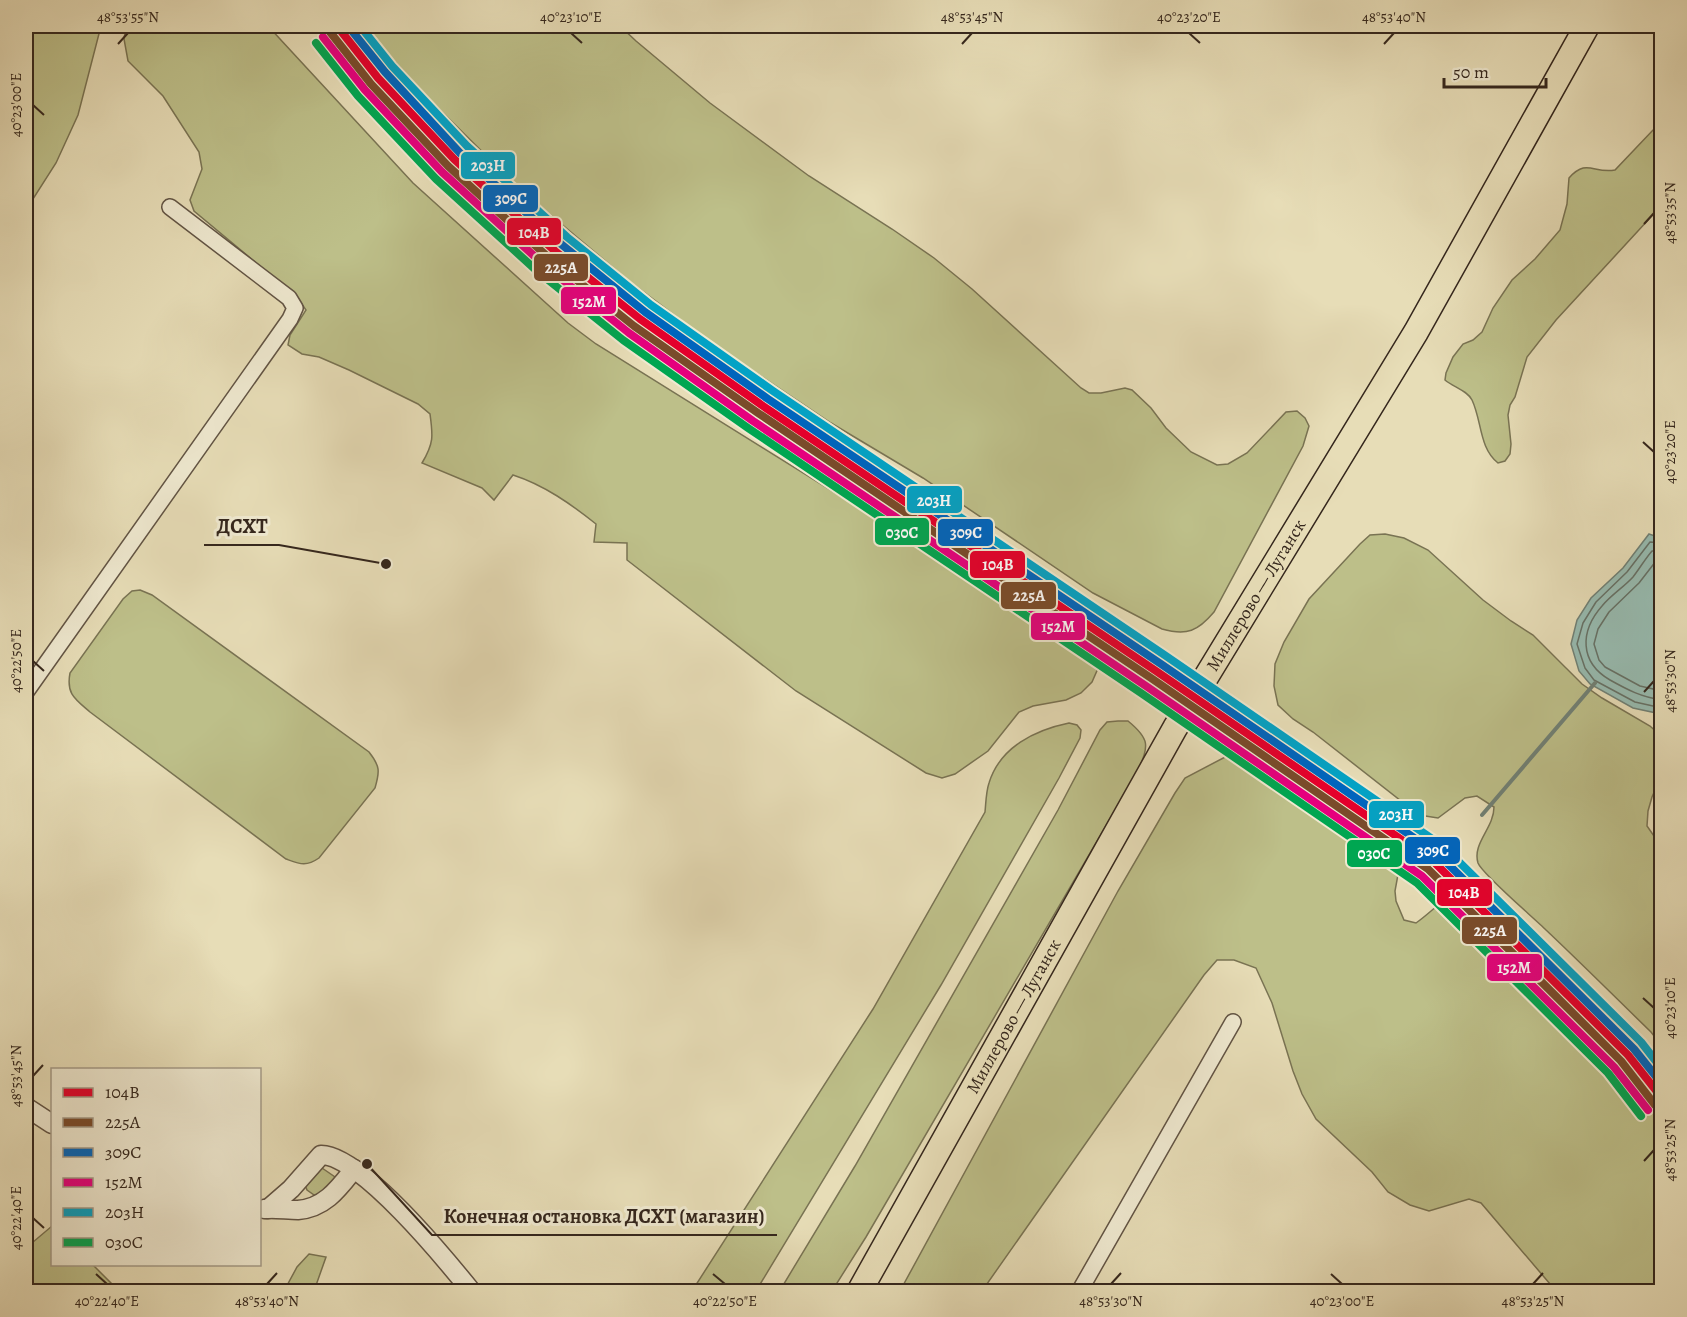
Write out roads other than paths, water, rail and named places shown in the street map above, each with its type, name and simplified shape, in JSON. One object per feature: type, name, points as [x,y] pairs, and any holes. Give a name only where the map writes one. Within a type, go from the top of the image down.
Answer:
[{"type":"main road","name":"Миллерово — Луганск","points":[[859,1292],[1175,728],[1416,332],[1587,26]]},
{"type":"street","points":[[26,692],[290,319],[295,308],[289,298],[170,207]]},
{"type":"street","points":[[1079,1292],[1233,1022]]},
{"type":"street","points":[[26,1107],[51,1124]]},
{"type":"street","points":[[264,1209],[291,1189],[321,1155],[333,1156],[354,1169],[379,1190],[472,1292]]},
{"type":"street","points":[[264,1209],[298,1210],[319,1206],[340,1187],[354,1169]]},
{"type":"water","points":[[1649,534],[1661,538],[1661,714],[1633,708],[1590,684],[1579,671],[1571,644],[1577,620],[1591,598],[1623,568]]},
{"type":"waterway","points":[[1482,815],[1595,683]]},
{"type":"place","name":"ДСХТ","points":[[386,564]]},
{"type":"place","name":"Конечная остановка ДСХТ (магазин)","points":[[367,1164]]}]
